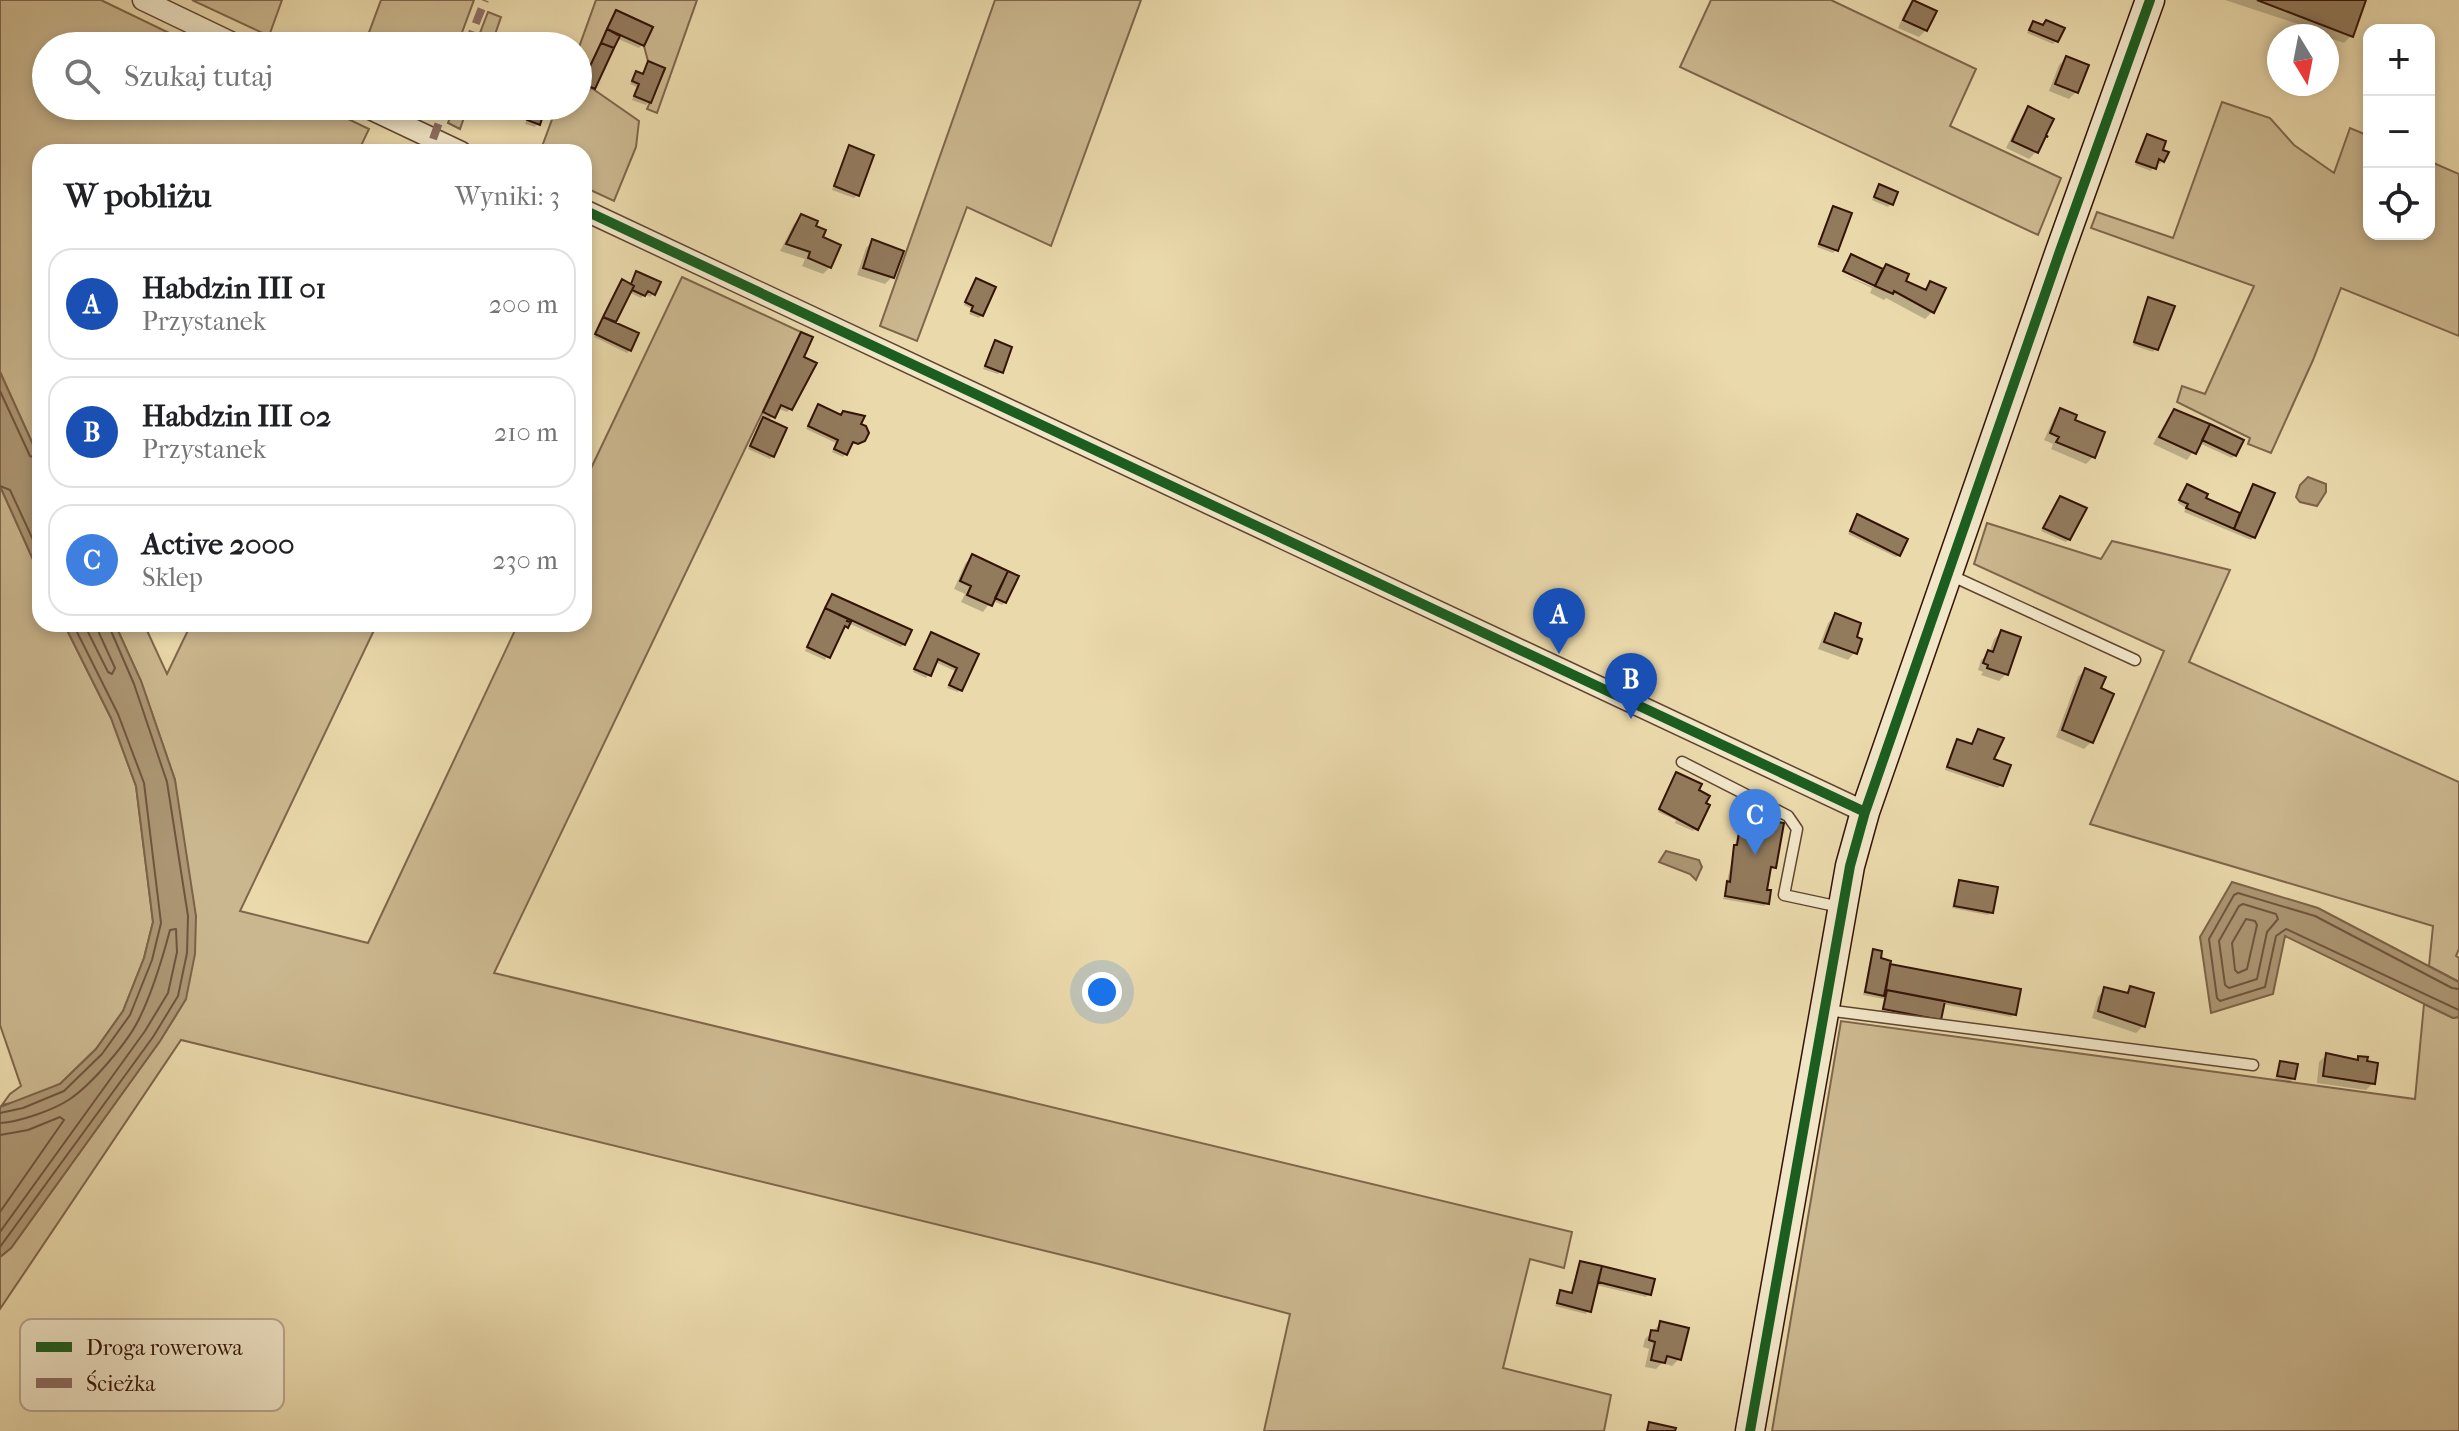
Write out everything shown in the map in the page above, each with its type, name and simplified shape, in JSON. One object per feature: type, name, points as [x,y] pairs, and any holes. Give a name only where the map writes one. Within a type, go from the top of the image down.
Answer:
[{"type":"street","points":[[143,0],[210,32]]},
{"type":"street","points":[[1750,1431],[1823,1009],[1842,907],[1865,812],[2150,0]]},
{"type":"street","points":[[394,120],[444,144]]},
{"type":"street","points":[[592,214],[1865,812]]},
{"type":"lane","points":[[1948,574],[2135,660]]},
{"type":"lane","points":[[1682,762],[1788,816],[1797,829],[1784,895],[1842,907]]},
{"type":"lane","points":[[1823,1009],[2253,1065]]},
{"type":"shaded area","points":[[0,0],[101,0],[167,32],[32,32],[32,120],[350,120],[369,129],[362,144],[32,144],[32,442],[0,372]]},
{"type":"shaded area","points":[[192,0],[282,0],[270,32],[260,32]]},
{"type":"shaded area","points":[[381,0],[474,0],[462,32],[369,32]]},
{"type":"shaded area","points":[[596,0],[697,0],[657,113],[647,109],[665,69],[648,61],[644,46],[653,27],[616,10],[592,62],[592,32],[584,32]]},
{"type":"shaded area","points":[[995,0],[1141,0],[1051,246],[967,207],[917,341],[880,326]]},
{"type":"shaded area","points":[[1711,0],[1831,0],[1976,69],[1950,126],[2061,178],[2038,235],[1680,67]]},
{"type":"shaded area","points":[[488,12],[501,17],[496,32],[480,32]]},
{"type":"shaded area","points":[[592,88],[639,121],[636,147],[614,201],[592,191],[592,144],[543,144],[552,120],[592,120]]},
{"type":"shaded area","points":[[2222,102],[2270,118],[2294,145],[2334,173],[2350,128],[2363,133],[2363,240],[2435,240],[2435,164],[2459,174],[2459,336],[2341,288],[2271,453],[2248,444],[2250,438],[2177,402],[2182,386],[2205,394],[2254,286],[2091,228],[2097,212],[2173,238]]},
{"type":"shaded area","points":[[449,120],[463,120],[460,129],[448,123]]},
{"type":"shaded area","points":[[682,277],[801,332],[494,973],[1572,1232],[1564,1268],[1530,1259],[1503,1368],[1611,1395],[1604,1431],[1264,1431],[1290,1314],[1099,1264],[181,1040],[0,1309],[0,1257],[11,1248],[160,1041],[186,999],[175,780],[141,681],[119,632],[148,632],[167,674],[187,632],[373,632],[240,911],[368,943],[514,632],[592,632],[592,466]]},
{"type":"shaded area","points":[[0,486],[32,557],[32,632],[68,632],[111,718],[136,786],[153,922],[144,958],[123,1011],[96,1049],[60,1084],[2,1105],[21,1086],[0,1025]]},
{"type":"shaded area","points":[[1987,523],[2101,559],[2112,541],[2230,570],[2189,662],[2459,782],[2459,949],[2456,956],[2459,958],[2459,982],[2429,966],[2433,926],[2090,824],[2164,651],[1974,564]]},
{"type":"shaded area","points":[[2424,1004],[2453,1018],[2459,1017],[2459,1431],[1772,1431],[1841,1021],[2415,1099]]},
{"type":"water","points":[[0,372],[32,442],[32,557],[0,486]]},
{"type":"water","points":[[2308,477],[2326,484],[2326,492],[2317,506],[2300,502],[2296,497],[2300,485]]},
{"type":"water","points":[[68,632],[119,632],[141,681],[175,780],[196,916],[195,954],[186,999],[160,1041],[11,1248],[0,1257],[0,1107],[60,1084],[96,1049],[123,1011],[144,958],[153,922],[136,786],[111,718]]},
{"type":"water","points":[[1666,851],[1699,860],[1702,867],[1696,880],[1690,874],[1659,862]]},
{"type":"water","points":[[2232,882],[2318,908],[2459,982],[2459,1017],[2453,1018],[2285,936],[2273,994],[2211,1013],[2200,937]]},
{"type":"building","points":[[1913,0],[1937,11],[1927,31],[1903,20]]},
{"type":"building","points":[[2257,0],[2366,0],[2353,37],[2339,32],[2339,24],[2319,24]]},
{"type":"building","points":[[616,10],[653,27],[644,46],[607,29]]},
{"type":"building","points":[[2046,20],[2065,28],[2058,42],[2029,30],[2033,21],[2043,25]]},
{"type":"building","points":[[607,29],[620,36],[614,48],[601,43]]},
{"type":"building","points":[[601,43],[614,48],[595,89],[592,88],[592,62]]},
{"type":"building","points":[[2066,56],[2089,65],[2078,93],[2055,84]]},
{"type":"building","points":[[648,61],[665,68],[651,103],[634,96],[639,84],[632,81],[636,71],[643,74]]},
{"type":"building","points":[[2028,106],[2054,119],[2038,153],[2012,141]]},
{"type":"building","points":[[2147,134],[2166,141],[2163,150],[2169,152],[2164,162],[2159,159],[2156,169],[2136,162]]},
{"type":"building","points":[[849,145],[874,155],[859,196],[834,186]]},
{"type":"building","points":[[1879,184],[1898,192],[1893,205],[1874,197]]},
{"type":"building","points":[[1833,206],[1852,213],[1838,251],[1819,244]]},
{"type":"building","points":[[801,214],[818,221],[816,226],[826,230],[823,237],[841,245],[831,268],[808,258],[810,252],[786,244]]},
{"type":"building","points":[[872,239],[904,251],[894,278],[863,268]]},
{"type":"building","points":[[1851,254],[1883,269],[1875,286],[1843,271]]},
{"type":"building","points":[[1886,264],[1909,274],[1906,281],[1926,290],[1930,281],[1946,288],[1934,313],[1894,291],[1893,294],[1875,286]]},
{"type":"building","points":[[636,271],[661,282],[655,295],[648,291],[645,296],[632,290]]},
{"type":"building","points":[[976,278],[996,287],[983,316],[971,311],[973,306],[965,302]]},
{"type":"building","points":[[622,279],[634,286],[616,322],[603,317]]},
{"type":"building","points":[[2148,297],[2175,306],[2158,350],[2134,342]]},
{"type":"building","points":[[603,317],[639,333],[631,351],[595,334]]},
{"type":"building","points":[[801,332],[813,337],[804,357],[817,363],[792,410],[781,405],[775,418],[763,412]]},
{"type":"building","points":[[995,340],[1012,347],[1003,373],[985,366]]},
{"type":"building","points":[[818,404],[841,415],[843,411],[865,416],[861,424],[866,426],[869,433],[865,441],[858,444],[853,442],[847,455],[834,449],[838,440],[808,426]]},
{"type":"building","points":[[2060,408],[2077,415],[2075,420],[2105,432],[2095,458],[2056,442],[2059,437],[2050,433]]},
{"type":"building","points":[[2174,409],[2210,424],[2196,454],[2159,437]]},
{"type":"building","points":[[763,417],[787,428],[774,457],[750,446]]},
{"type":"building","points":[[2210,424],[2244,440],[2236,456],[2202,440]]},
{"type":"building","points":[[2187,484],[2208,494],[2206,498],[2240,513],[2234,529],[2186,508],[2188,504],[2179,500]]},
{"type":"building","points":[[2253,484],[2275,493],[2255,538],[2234,529]]},
{"type":"building","points":[[2060,496],[2087,508],[2070,540],[2043,528]]},
{"type":"building","points":[[1857,514],[1908,539],[1900,556],[1850,531]]},
{"type":"building","points":[[972,554],[1008,571],[992,606],[967,595],[971,586],[960,581]]},
{"type":"building","points":[[1008,571],[1019,576],[1006,603],[995,598]]},
{"type":"building","points":[[832,594],[912,630],[905,645],[825,608]]},
{"type":"building","points":[[825,608],[851,622],[848,628],[845,626],[830,658],[807,647]]},
{"type":"building","points":[[1835,613],[1861,623],[1857,637],[1862,639],[1857,654],[1824,642]]},
{"type":"building","points":[[2001,630],[2021,637],[2008,675],[1987,668],[1988,665],[1983,663],[1988,650],[1993,652]]},
{"type":"building","points":[[931,632],[979,654],[962,691],[949,685],[957,668],[938,659],[931,676],[914,669]]},
{"type":"building","points":[[2085,668],[2106,677],[2101,688],[2114,694],[2093,743],[2062,730]]},
{"type":"building","points":[[1978,729],[2004,738],[1994,759],[2011,765],[2003,786],[1947,767],[1957,739],[1972,744]]},
{"type":"building","points":[[1676,772],[1702,784],[1699,790],[1710,796],[1706,803],[1710,805],[1698,830],[1659,809]]},
{"type":"building","points":[[1749,817],[1784,823],[1776,868],[1771,867],[1767,890],[1771,890],[1769,904],[1725,896],[1727,881],[1730,882],[1734,845],[1737,845],[1740,827],[1747,828]]},
{"type":"building","points":[[1959,880],[1998,887],[1993,913],[1954,906]]},
{"type":"building","points":[[1873,949],[1882,951],[1881,958],[1891,961],[1884,996],[1865,992]]},
{"type":"building","points":[[1890,964],[2021,989],[2016,1015],[1886,990]]},
{"type":"building","points":[[2130,986],[2154,993],[2145,1027],[2098,1011],[2104,987],[2128,993]]},
{"type":"building","points":[[1887,990],[1945,1001],[1941,1020],[1883,1009]]},
{"type":"building","points":[[2326,1053],[2358,1060],[2358,1056],[2368,1057],[2367,1061],[2378,1063],[2375,1084],[2323,1076]]},
{"type":"building","points":[[2280,1061],[2298,1064],[2295,1079],[2277,1076]]},
{"type":"building","points":[[1580,1261],[1602,1266],[1591,1312],[1557,1303],[1560,1290],[1572,1293]]},
{"type":"building","points":[[1602,1266],[1655,1279],[1651,1295],[1598,1282]]},
{"type":"building","points":[[1660,1321],[1689,1328],[1681,1360],[1667,1356],[1665,1363],[1651,1360],[1655,1342],[1649,1340],[1651,1330],[1658,1331]]},
{"type":"building","points":[[1649,1422],[1676,1428],[1675,1431],[1647,1431]]},
{"type":"marked path","points":[[472,32],[485,0]]},
{"type":"marked path","points":[[433,139],[440,120]]},
{"type":"cycle path","points":[[1750,1431],[1850,866],[1865,812],[2150,0]]},
{"type":"cycle path","points":[[592,214],[1865,812]]},
{"type":"place","name":"Habdzin III 01","points":[[1559,654]]},
{"type":"place","name":"Habdzin III 02","points":[[1631,719]]},
{"type":"place","name":"Active 2000","points":[[1755,855]]}]
